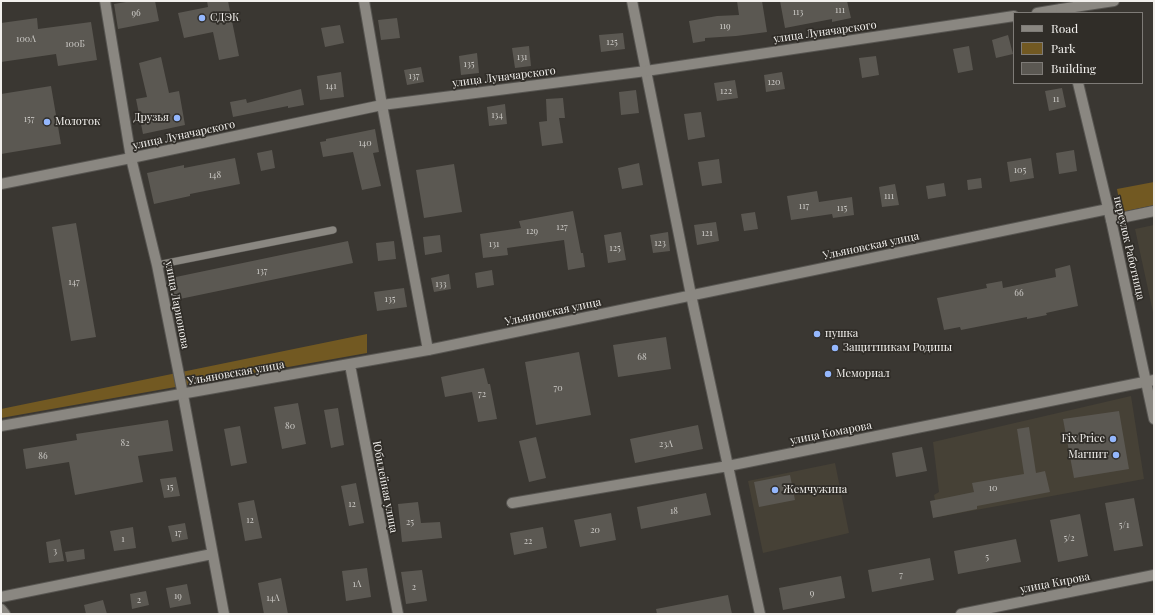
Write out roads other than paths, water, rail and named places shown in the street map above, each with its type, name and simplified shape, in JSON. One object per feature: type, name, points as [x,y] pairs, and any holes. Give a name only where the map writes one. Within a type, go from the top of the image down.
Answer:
[{"type":"street","name":"улица Ларионова","points":[[105,1],[131,158],[157,265],[224,614]]},
{"type":"street","points":[[364,1],[428,350]]},
{"type":"street","points":[[632,1],[691,295],[760,614]]},
{"type":"street","points":[[1042,12],[1114,1]]},
{"type":"street","name":"улица Луначарского","points":[[1,184],[382,105],[646,71],[1013,16]]},
{"type":"street","name":"переулок Работница","points":[[1078,84],[1150,381],[1154,419]]},
{"type":"street","name":"Ульяновская улица","points":[[1,426],[183,395],[428,350],[1108,209]]},
{"type":"street","points":[[1111,220],[1154,211]]},
{"type":"street","name":"Юбилейная улица","points":[[350,365],[398,614]]},
{"type":"street","name":"улица Комарова","points":[[512,503],[728,466],[1150,381]]},
{"type":"street","points":[[1,597],[212,554]]},
{"type":"street","name":"улица Кирова","points":[[961,614],[1154,575]]},
{"type":"street","points":[[1,610],[5,614]]},
{"type":"lane","points":[[157,265],[333,230]]},
{"type":"place","name":"СДЭК","points":[[202,18]]},
{"type":"place","name":"Друзья","points":[[177,118]]},
{"type":"place","name":"Молоток","points":[[47,122]]},
{"type":"place","name":"пушка","points":[[817,334]]},
{"type":"place","name":"Защитникам Родины","points":[[835,348]]},
{"type":"place","name":"Мемориал","points":[[828,374]]},
{"type":"place","name":"Fix Price","points":[[1113,439]]},
{"type":"place","name":"Магнит","points":[[1116,455]]},
{"type":"place","name":"Жемчужина","points":[[775,490]]}]
